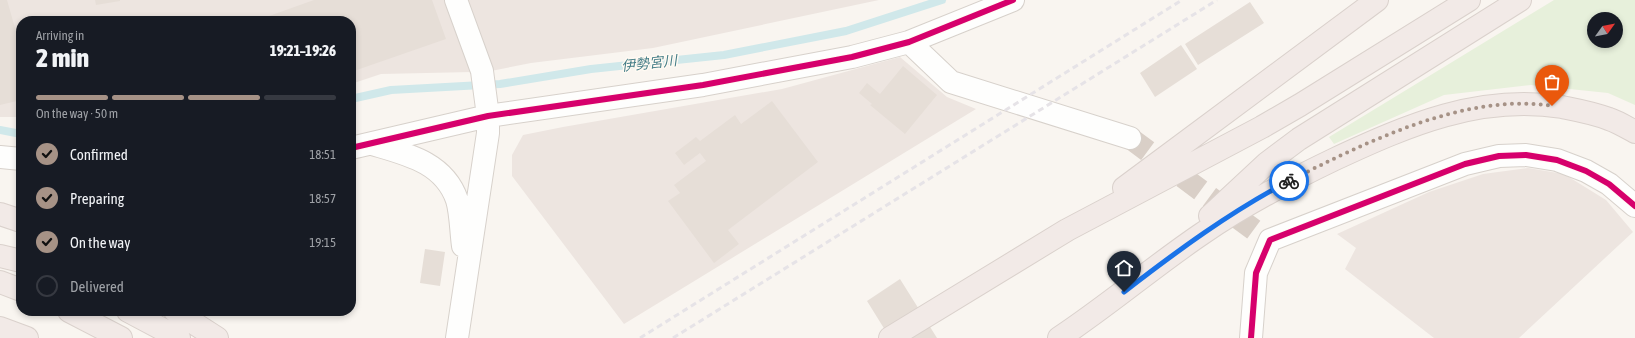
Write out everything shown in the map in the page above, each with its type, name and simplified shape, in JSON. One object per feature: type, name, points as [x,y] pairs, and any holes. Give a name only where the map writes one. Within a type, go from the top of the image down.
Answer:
[{"type":"highway","points":[[1067,230],[1377,0]]},
{"type":"highway","points":[[890,338],[1067,230],[1281,116],[1469,0]]},
{"type":"highway","points":[[1156,267],[1262,168],[1299,139],[1520,0]]},
{"type":"highway","points":[[1059,338],[1103,308],[1156,267],[1232,214],[1276,188],[1407,127],[1460,110],[1504,104],[1540,104],[1576,109],[1608,118],[1635,132]]},
{"type":"highway","points":[[0,214],[16,219]]},
{"type":"highway","points":[[0,256],[16,260]]},
{"type":"highway","points":[[0,282],[16,288]]},
{"type":"highway","points":[[79,316],[121,338]]},
{"type":"highway","points":[[137,316],[179,338]]},
{"type":"highway","points":[[183,316],[217,338]]},
{"type":"highway","points":[[0,328],[27,338]]},
{"type":"street","points":[[456,0],[482,71],[488,116],[488,133],[466,269],[457,338]]},
{"type":"street","points":[[360,146],[488,116],[703,84],[852,57],[909,42],[1013,0]]},
{"type":"street","points":[[909,42],[951,82],[1130,138]]},
{"type":"street","points":[[360,146],[412,156],[431,165],[447,181],[457,201],[466,269]]},
{"type":"street","points":[[1252,338],[1256,273],[1265,237],[1465,164],[1499,156],[1526,155],[1556,160],[1586,171],[1609,184],[1635,206]]},
{"type":"street","points":[[0,157],[16,159]]},
{"type":"shaded area","points":[[0,0],[446,0],[472,72],[381,74],[356,82],[356,16],[16,16],[16,117],[0,117]]},
{"type":"shaded area","points":[[465,0],[879,0],[653,48],[531,63],[491,71]]},
{"type":"shaded area","points":[[900,57],[947,97],[976,109],[624,324],[512,176],[512,155],[523,135],[782,89]]},
{"type":"shaded area","points":[[1528,168],[1564,174],[1606,200],[1633,232],[1519,338],[1434,338],[1345,269],[1356,248],[1337,234],[1429,192],[1483,174]]},
{"type":"green space","points":[[1554,0],[1635,0],[1635,105],[1608,93],[1531,85],[1444,95],[1334,144],[1329,137]]},
{"type":"building","points":[[0,0],[7,0],[16,32],[16,101],[0,105]]},
{"type":"building","points":[[95,0],[120,0],[120,1],[96,5]]},
{"type":"building","points":[[314,0],[432,0],[446,39],[356,70],[356,16],[269,16]]},
{"type":"building","points":[[1250,2],[1264,23],[1198,65],[1185,44]]},
{"type":"building","points":[[1181,45],[1197,69],[1155,97],[1140,73]]},
{"type":"building","points":[[903,66],[937,95],[905,134],[870,105],[872,104],[859,93],[867,83],[880,94]]},
{"type":"building","points":[[772,101],[818,162],[728,230],[739,244],[714,263],[668,201],[680,193],[674,185],[706,161],[700,153],[684,165],[675,153],[696,137],[700,141],[735,115],[741,124]]},
{"type":"building","points":[[425,249],[445,252],[440,286],[420,283]]},
{"type":"building","points":[[900,279],[937,338],[890,338],[867,301]]},
{"type":"waterway","name":"伊勢宮川","points":[[356,98],[391,90],[500,84],[591,69],[724,55],[846,31],[942,0]]},
{"type":"waterway","name":"伊勢宮川","points":[[0,130],[16,133]]},
{"type":"tunnel","points":[[1130,138],[1261,235]]},
{"type":"railway","points":[[640,338],[1182,0]]},
{"type":"railway","points":[[673,338],[1217,0]]},
{"type":"cycle path","points":[[356,147],[488,116],[703,85],[852,57],[909,42],[1013,0]]},
{"type":"cycle path","points":[[1251,338],[1256,273],[1270,240],[1465,164],[1499,156],[1526,155],[1557,160],[1586,171],[1609,184],[1635,206]]},
{"type":"way so far","points":[[1289,181],[1407,127],[1460,110],[1504,104],[1540,104],[1552,106]]},
{"type":"route","points":[[1124,292],[1202,233],[1238,210],[1289,181]]}]
